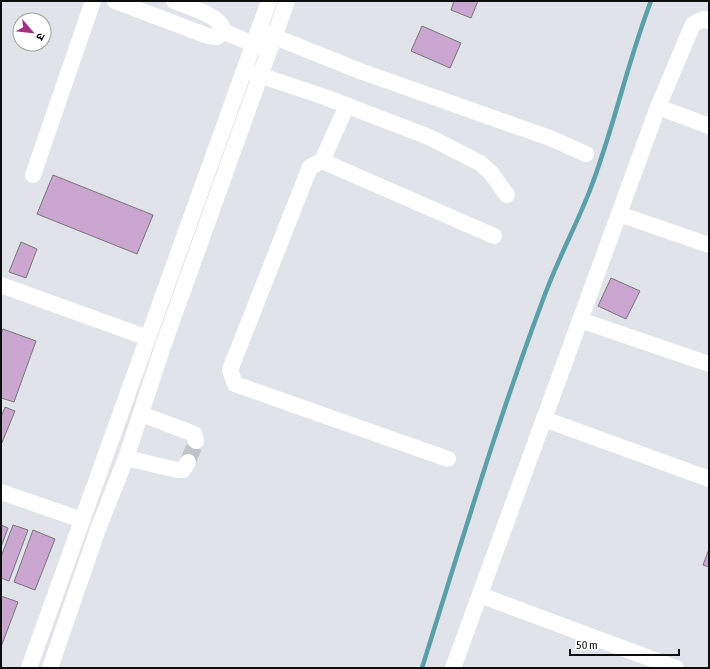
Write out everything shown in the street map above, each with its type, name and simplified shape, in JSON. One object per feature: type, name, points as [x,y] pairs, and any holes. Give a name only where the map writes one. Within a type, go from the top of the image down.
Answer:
[{"type":"street","points":[[33,175],[93,1]]},
{"type":"street","points":[[115,1],[208,36],[217,37],[224,32],[256,37],[360,71],[550,138],[586,154]]},
{"type":"street","points":[[174,1],[217,19],[223,26],[224,32]]},
{"type":"street","points":[[29,668],[269,1]]},
{"type":"street","points":[[50,668],[98,529],[126,458],[260,75],[288,1]]},
{"type":"street","points":[[453,668],[658,107],[693,24],[704,19],[709,20]]},
{"type":"street","points":[[244,70],[347,105],[429,137],[473,160],[491,173],[507,196]]},
{"type":"street","points":[[347,105],[322,160],[310,167],[230,370],[235,384],[448,459]]},
{"type":"street","points":[[658,107],[709,126]]},
{"type":"street","points":[[322,160],[494,236]]},
{"type":"street","points":[[619,214],[709,245]]},
{"type":"street","points":[[1,284],[148,338]]},
{"type":"street","points":[[580,320],[709,364]]},
{"type":"street","points":[[141,414],[194,434],[196,441]]},
{"type":"street","points":[[544,419],[709,478]]},
{"type":"street","points":[[126,458],[177,470],[183,470],[188,462]]},
{"type":"street","points":[[1,492],[82,520]]},
{"type":"street","points":[[480,595],[676,668]]},
{"type":"building","points":[[454,1],[478,1],[471,18],[451,10]]},
{"type":"building","points":[[422,26],[461,43],[450,68],[411,51]]},
{"type":"building","points":[[53,175],[153,215],[137,254],[37,214]]},
{"type":"building","points":[[21,242],[37,249],[26,278],[9,272]]},
{"type":"building","points":[[611,278],[640,291],[626,319],[598,306]]},
{"type":"building","points":[[3,329],[36,341],[14,402],[1,398],[1,333]]},
{"type":"building","points":[[5,407],[15,411],[1,445],[1,417]]},
{"type":"building","points":[[1,525],[8,528],[1,547]]},
{"type":"building","points":[[13,525],[28,530],[9,581],[1,578],[1,557]]},
{"type":"building","points":[[33,530],[55,539],[35,590],[14,582]]},
{"type":"building","points":[[709,549],[709,567],[703,565]]},
{"type":"building","points":[[1,596],[18,602],[1,647]]},
{"type":"waterway","points":[[422,668],[480,482],[511,389],[549,284],[585,203],[599,167],[642,24],[651,1]]},
{"type":"tunnel","points":[[188,462],[196,441]]}]
